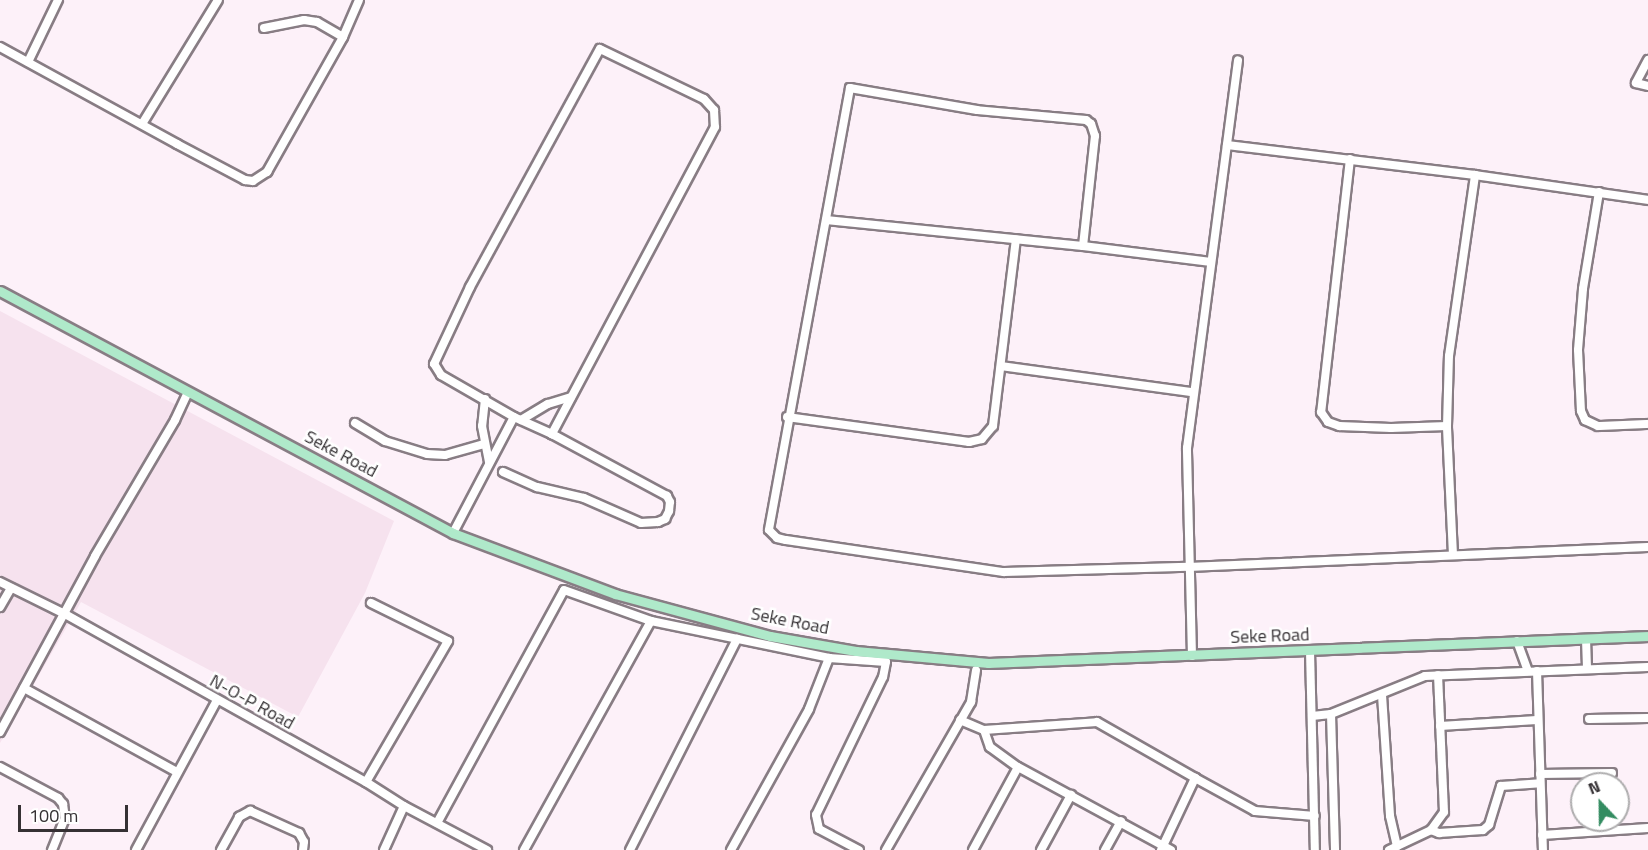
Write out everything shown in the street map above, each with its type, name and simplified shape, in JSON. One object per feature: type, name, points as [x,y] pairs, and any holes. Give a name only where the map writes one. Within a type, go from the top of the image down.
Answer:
[{"type":"main road","name":"Seke Road","points":[[0,291],[453,533],[615,594],[770,636],[847,649],[988,663],[1648,636]]},
{"type":"street","points":[[28,62],[58,0]]},
{"type":"street","points":[[142,124],[218,0]]},
{"type":"street","points":[[0,47],[245,180],[260,179],[267,172],[343,37],[359,0]]},
{"type":"street","points":[[264,28],[304,20],[317,22],[343,37]]},
{"type":"street","points":[[503,472],[537,487],[584,498],[641,523],[658,522],[665,519],[670,502],[667,496],[552,434],[518,419],[436,372],[435,358],[470,287],[600,49],[704,99],[714,110],[716,118],[712,135],[552,434]]},
{"type":"street","points":[[1192,656],[1186,468],[1192,392],[1238,60]]},
{"type":"street","points":[[1648,60],[1635,83],[1648,86]]},
{"type":"street","points":[[1083,246],[1095,136],[1091,124],[1086,120],[977,110],[849,88],[826,220],[787,417],[768,524],[769,530],[777,538],[1004,572],[1188,567],[1648,547]]},
{"type":"street","points":[[1227,145],[1475,175],[1648,200]]},
{"type":"street","points":[[1350,159],[1321,412],[1328,422],[1339,426],[1390,428],[1448,426]]},
{"type":"street","points":[[1453,555],[1448,426],[1450,348],[1475,175]]},
{"type":"street","points":[[1599,192],[1583,289],[1578,340],[1581,411],[1585,420],[1598,426],[1648,424]]},
{"type":"street","points":[[826,220],[1083,246],[1211,262]]},
{"type":"street","points":[[787,417],[969,442],[982,439],[993,426],[1016,239]]},
{"type":"street","points":[[1001,366],[1192,392]]},
{"type":"street","points":[[0,732],[95,556],[175,420],[188,392]]},
{"type":"street","points":[[453,533],[489,462],[518,419],[548,404],[571,397]]},
{"type":"street","points":[[485,399],[482,426],[489,462]]},
{"type":"street","points":[[355,423],[386,441],[427,454],[445,455],[484,444]]},
{"type":"street","name":"N-O-P Road","points":[[0,582],[65,614],[366,782],[404,806],[488,850]]},
{"type":"street","points":[[0,607],[11,588]]},
{"type":"street","points":[[437,823],[564,590],[651,621],[829,658],[886,662],[883,677],[816,815],[819,829],[860,850]]},
{"type":"street","points":[[366,782],[448,641],[371,603]]},
{"type":"street","points":[[524,850],[651,621]]},
{"type":"street","points":[[630,850],[736,639]]},
{"type":"street","points":[[1586,639],[1587,668]]},
{"type":"street","points":[[1517,641],[1532,671],[1537,720],[1543,850]]},
{"type":"street","points":[[1310,651],[1316,850]]},
{"type":"street","points":[[731,850],[808,709],[829,658]]},
{"type":"street","points":[[1311,716],[1331,714],[1419,677],[1648,667]]},
{"type":"street","points":[[886,850],[971,702],[976,670]]},
{"type":"street","points":[[1389,850],[1431,831],[1444,812],[1438,675]]},
{"type":"street","points":[[24,688],[177,772]]},
{"type":"street","points":[[1382,694],[1390,816],[1397,846]]},
{"type":"street","points":[[136,850],[217,700]]},
{"type":"street","points":[[1331,714],[1335,850]]},
{"type":"street","points":[[1589,719],[1648,718]]},
{"type":"street","points":[[960,720],[984,730],[1097,722],[1255,812],[1315,816]]},
{"type":"street","points":[[1440,726],[1537,720]]},
{"type":"street","points":[[984,730],[990,747],[1018,767],[1121,821],[1166,848],[1195,778]]},
{"type":"street","points":[[0,767],[58,798],[63,804],[65,818],[52,850]]},
{"type":"street","points":[[973,850],[1018,767]]},
{"type":"street","points":[[1540,774],[1570,774]]},
{"type":"street","points":[[1431,831],[1439,833],[1483,830],[1489,825],[1501,786],[1540,783]]},
{"type":"street","points":[[1041,850],[1071,795]]},
{"type":"street","points":[[384,850],[404,806]]},
{"type":"street","points":[[221,850],[239,817],[250,811],[299,833],[304,842],[303,850]]},
{"type":"street","points":[[1105,850],[1121,821]]},
{"type":"street","points":[[1542,835],[1648,828]]},
{"type":"shaded area","points":[[0,311],[394,521],[365,593],[298,717],[81,602],[0,743]]}]
